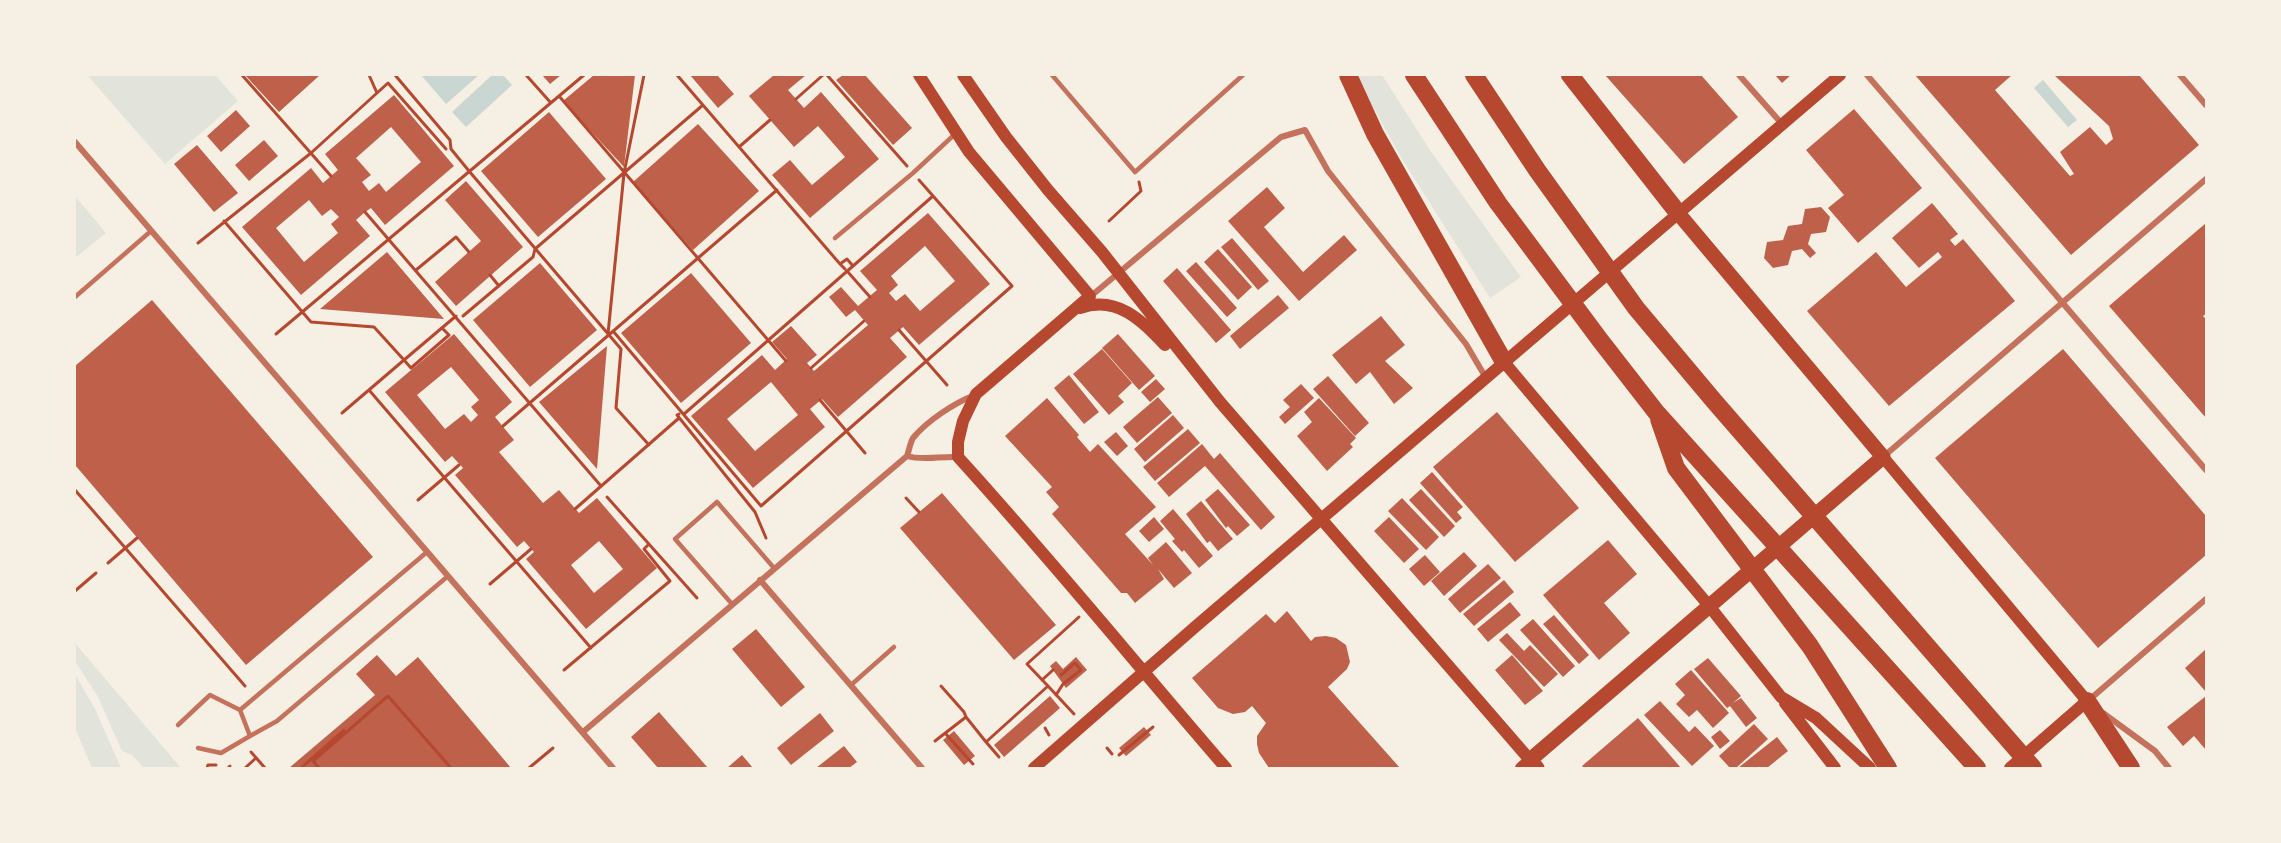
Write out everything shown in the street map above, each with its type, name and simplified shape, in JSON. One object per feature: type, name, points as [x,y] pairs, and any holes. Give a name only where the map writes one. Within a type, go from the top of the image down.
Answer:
[{"type":"highway","points":[[1348,75],[1375,134],[1504,362]]},
{"type":"highway","points":[[1414,75],[1526,241],[1656,412],[1977,768]]},
{"type":"highway","points":[[1474,75],[1564,208],[1636,308],[2032,768]]},
{"type":"highway","points":[[1570,75],[1678,213]]},
{"type":"highway","points":[[1656,412],[1676,468],[1810,646],[1888,768]]},
{"type":"highway","points":[[2087,701],[2131,768]]},
{"type":"main road","points":[[919,75],[976,160],[1090,297],[976,394],[963,421],[957,442],[958,457],[1024,530],[1088,609],[1226,768]]},
{"type":"main road","points":[[963,75],[1013,146],[1220,402]]},
{"type":"main road","points":[[1034,768],[1840,75]]},
{"type":"main road","points":[[1678,213],[2087,701],[2010,768]]},
{"type":"main road","points":[[1077,310],[1100,304],[1111,304],[1142,321],[1220,402],[1323,518],[1530,765],[1882,458]]},
{"type":"main road","points":[[1504,362],[1710,607],[1835,768]]},
{"type":"main road","points":[[1781,697],[1816,718],[1870,768]]},
{"type":"street","points":[[1739,75],[1782,124]]},
{"type":"street","points":[[1867,75],[2206,470]]},
{"type":"street","points":[[2181,75],[2206,105]]},
{"type":"street","points":[[1090,297],[1117,272],[1140,257],[1281,137],[1305,130],[1328,171],[1466,344],[1486,378]]},
{"type":"street","points":[[75,142],[613,768]]},
{"type":"street","points":[[1882,458],[2206,179]]},
{"type":"street","points":[[583,732],[907,456],[912,440],[949,408],[960,400],[976,394]]},
{"type":"street","points":[[907,456],[920,460],[931,457],[958,457]]},
{"type":"street","points":[[760,580],[922,768]]},
{"type":"street","points":[[2169,768],[2155,751],[2087,701],[2206,599]]},
{"type":"lane","points":[[1052,75],[1135,171],[1243,75]]},
{"type":"lane","points":[[835,238],[913,173],[957,132]]},
{"type":"lane","points":[[75,297],[151,231]]},
{"type":"lane","points":[[732,604],[675,539],[717,502],[774,568]]},
{"type":"lane","points":[[240,710],[427,552]]},
{"type":"lane","points":[[198,748],[221,753],[277,721],[448,576]]},
{"type":"lane","points":[[851,685],[894,647]]},
{"type":"lane","points":[[178,725],[210,695],[240,710],[250,736]]},
{"type":"path","points":[[242,75],[332,176]]},
{"type":"path","points":[[369,75],[377,93]]},
{"type":"path","points":[[395,75],[450,140],[451,149],[469,171],[621,349],[616,408],[649,445]]},
{"type":"path","points":[[526,75],[551,103]]},
{"type":"path","points":[[276,334],[584,75]]},
{"type":"path","points":[[608,335],[624,172],[644,75]]},
{"type":"path","points":[[677,75],[810,228]]},
{"type":"path","points":[[796,99],[823,75]]},
{"type":"path","points":[[198,243],[311,153],[388,83],[446,149]]},
{"type":"path","points":[[559,96],[786,361]]},
{"type":"path","points":[[463,316],[533,257],[535,249],[703,105]]},
{"type":"path","points":[[739,147],[771,120]]},
{"type":"path","points":[[1109,221],[1142,191],[1135,171]]},
{"type":"path","points":[[503,426],[777,190]]},
{"type":"path","points":[[575,509],[933,196]]},
{"type":"path","points":[[365,212],[602,486]]},
{"type":"path","points":[[224,221],[311,322],[374,327],[411,368],[449,335],[442,328]]},
{"type":"path","points":[[416,270],[456,237],[469,252]]},
{"type":"path","points":[[847,259],[853,266]]},
{"type":"path","points":[[840,264],[870,297]]},
{"type":"path","points":[[490,276],[499,286]]},
{"type":"path","points":[[681,415],[761,506],[1012,286]]},
{"type":"path","points":[[342,413],[456,316]]},
{"type":"path","points":[[811,368],[864,321]]},
{"type":"path","points":[[899,330],[947,385]]},
{"type":"path","points":[[613,331],[755,512],[766,538]]},
{"type":"path","points":[[369,390],[591,648]]},
{"type":"path","points":[[820,400],[865,453]]},
{"type":"path","points":[[716,464],[722,459]]},
{"type":"path","points":[[418,500],[459,465]]},
{"type":"path","points":[[75,490],[245,686]]},
{"type":"path","points":[[607,497],[697,598]]},
{"type":"path","points":[[906,498],[919,512]]},
{"type":"path","points":[[108,563],[137,538]]},
{"type":"path","points":[[564,670],[670,581],[644,549],[648,545]]},
{"type":"path","points":[[490,584],[531,549]]},
{"type":"path","points":[[75,591],[96,573]]},
{"type":"path","points":[[1083,725],[1027,664],[1088,609]]},
{"type":"path","points":[[1056,695],[1063,684],[1081,670],[1075,663],[1061,675]]},
{"type":"path","points":[[1042,680],[1053,670]]},
{"type":"path","points":[[941,686],[999,758]]},
{"type":"path","points":[[986,742],[1048,686]]},
{"type":"path","points":[[319,768],[313,761],[388,696],[451,768]]},
{"type":"path","points":[[935,741],[966,717]]},
{"type":"path","points":[[1119,755],[1153,727]]},
{"type":"path","points":[[301,768],[344,730]]},
{"type":"path","points":[[945,733],[973,764]]},
{"type":"path","points":[[529,768],[553,748]]},
{"type":"path","points":[[1107,748],[1112,754]]},
{"type":"path","points":[[251,752],[265,768]]},
{"type":"path","points":[[245,768],[256,758]]},
{"type":"shaded area","points":[[87,75],[215,75],[238,101],[165,164]]},
{"type":"shaded area","points":[[421,75],[479,75],[446,104]]},
{"type":"shaded area","points":[[492,75],[503,75],[512,85],[466,127],[452,112]]},
{"type":"shaded area","points":[[1355,75],[1382,75],[1430,150],[1521,277],[1490,298],[1402,159]]},
{"type":"shaded area","points":[[2043,80],[2077,120],[2068,127],[2034,88]]},
{"type":"shaded area","points":[[75,196],[106,233],[75,258]]},
{"type":"shaded area","points":[[75,643],[181,768],[144,768],[132,755],[122,751],[98,697],[75,661]]},
{"type":"shaded area","points":[[75,674],[95,709],[121,768],[92,768],[75,728]]},
{"type":"building","points":[[245,75],[320,75],[279,112]]},
{"type":"building","points":[[542,75],[561,75],[550,84]]},
{"type":"building","points":[[594,75],[635,75],[624,167],[563,101]]},
{"type":"building","points":[[690,75],[717,75],[734,94],[718,108]]},
{"type":"building","points":[[774,75],[806,75],[788,90],[804,108],[821,92],[879,159],[810,218],[772,175],[790,160],[812,185],[845,157],[818,126],[794,147],[749,96]]},
{"type":"building","points":[[843,75],[865,75],[912,128],[893,145],[836,80]]},
{"type":"building","points":[[1605,75],[1701,75],[1738,117],[1684,164]]},
{"type":"building","points":[[1775,75],[1791,75],[1782,83]]},
{"type":"building","points":[[1915,75],[2012,75],[1995,90],[2070,176],[2074,174],[2060,152],[2090,127],[2106,145],[2113,139],[2109,126],[2054,75],[2139,75],[2199,145],[2071,255]]},
{"type":"building","points":[[394,95],[454,166],[385,225],[371,208],[365,212],[356,220],[370,236],[301,295],[242,227],[311,168],[323,183],[338,170],[325,154]],"holes":[[[391,127],[421,162],[386,192],[379,183],[369,191],[362,182],[371,175],[356,158]],[[309,200],[322,216],[331,209],[339,217],[331,224],[338,233],[304,262],[276,228]]]},
{"type":"building","points":[[1854,109],[1922,188],[1858,243],[1828,208],[1844,195],[1806,150]]},
{"type":"building","points":[[236,110],[250,126],[221,152],[207,136]]},
{"type":"building","points":[[549,112],[606,179],[538,237],[481,171]]},
{"type":"building","points":[[698,124],[759,191],[693,250],[633,182]]},
{"type":"building","points":[[264,140],[278,156],[249,181],[235,165]]},
{"type":"building","points":[[197,145],[238,193],[214,212],[174,164]]},
{"type":"building","points":[[466,181],[523,247],[456,306],[435,282],[481,241],[445,200]]},
{"type":"building","points":[[1267,187],[1285,208],[1264,227],[1303,272],[1344,235],[1357,250],[1299,301],[1228,221]]},
{"type":"building","points":[[1932,203],[1958,234],[1950,240],[1955,246],[1963,239],[2015,301],[1889,406],[1807,311],[1876,252],[1906,287],[1942,257],[1938,252],[1919,268],[1892,238]]},
{"type":"building","points":[[1821,207],[1830,217],[1826,232],[1811,234],[1808,244],[1816,253],[1810,258],[1802,249],[1792,251],[1788,265],[1773,268],[1764,258],[1767,242],[1783,240],[1788,226],[1802,224],[1805,209]]},
{"type":"building","points":[[928,213],[990,284],[919,345],[903,327],[890,338],[907,357],[838,417],[822,399],[810,409],[825,427],[753,488],[691,416],[762,355],[775,370],[787,359],[772,342],[791,326],[817,355],[807,363],[814,371],[868,325],[855,310],[846,317],[829,297],[841,287],[858,306],[877,290],[860,271]],"holes":[[[925,246],[955,281],[920,311],[905,294],[896,301],[889,293],[898,285],[891,276]],[[771,382],[798,415],[755,451],[727,419]]]},
{"type":"building","points":[[2206,223],[2206,314],[2203,316],[2206,319],[2206,418],[2109,306]]},
{"type":"building","points":[[1232,238],[1269,281],[1258,290],[1221,247]]},
{"type":"building","points":[[1218,249],[1252,287],[1238,300],[1204,262]]},
{"type":"building","points":[[387,252],[444,319],[320,309]]},
{"type":"building","points":[[1196,262],[1237,308],[1227,317],[1186,271]]},
{"type":"building","points":[[540,263],[597,330],[530,387],[473,320]]},
{"type":"building","points":[[1177,268],[1231,330],[1216,343],[1163,281]]},
{"type":"building","points":[[691,273],[751,343],[681,403],[621,333]]},
{"type":"building","points":[[1278,295],[1289,308],[1240,349],[1230,336]]},
{"type":"building","points":[[152,300],[373,557],[246,665],[75,465],[75,366]]},
{"type":"building","points":[[1381,316],[1405,345],[1385,361],[1413,388],[1394,404],[1370,372],[1356,384],[1332,355]]},
{"type":"building","points":[[454,334],[512,402],[495,417],[514,440],[499,452],[543,503],[559,490],[579,513],[597,498],[657,568],[586,629],[526,559],[534,552],[524,541],[517,547],[455,475],[463,468],[452,456],[445,462],[385,392]],"holes":[[[451,367],[479,400],[471,407],[478,415],[471,422],[464,414],[445,429],[417,395]],[[599,541],[623,569],[594,593],[571,565]]]},
{"type":"building","points":[[1118,334],[1155,376],[1139,390],[1102,348]]},
{"type":"building","points":[[607,346],[597,469],[539,402]]},
{"type":"building","points":[[1102,349],[1132,383],[1118,396],[1124,402],[1109,415],[1073,374]]},
{"type":"building","points":[[2063,349],[2206,516],[2206,555],[2098,648],[1935,458]]},
{"type":"building","points":[[1069,375],[1099,412],[1084,424],[1054,388]]},
{"type":"building","points":[[1328,376],[1369,423],[1355,436],[1313,389]]},
{"type":"building","points":[[1156,379],[1165,389],[1150,402],[1141,392]]},
{"type":"building","points":[[1301,384],[1314,398],[1285,424],[1279,417],[1290,407],[1283,400]]},
{"type":"building","points":[[1158,397],[1172,413],[1137,443],[1123,427]]},
{"type":"building","points":[[1047,398],[1079,435],[1077,437],[1090,452],[1098,444],[1156,507],[1125,534],[1153,565],[1148,558],[1166,542],[1192,573],[1174,588],[1158,569],[1164,579],[1135,603],[1127,593],[1121,593],[1052,514],[1059,507],[1046,492],[1052,487],[1005,436]]},
{"type":"building","points":[[1319,398],[1356,438],[1350,444],[1353,447],[1327,471],[1297,436],[1312,422],[1304,412]]},
{"type":"building","points":[[1497,412],[1579,508],[1515,562],[1433,467]]},
{"type":"building","points":[[1173,415],[1184,428],[1145,462],[1134,449]]},
{"type":"building","points":[[1188,429],[1200,443],[1155,481],[1143,467]]},
{"type":"building","points":[[1116,432],[1128,446],[1117,456],[1104,442]]},
{"type":"building","points":[[1202,444],[1214,459],[1220,453],[1275,517],[1261,530],[1205,466],[1169,497],[1157,483]]},
{"type":"building","points":[[1432,472],[1463,507],[1457,512],[1462,518],[1456,523],[1420,483]]},
{"type":"building","points":[[1218,489],[1250,525],[1237,536],[1228,526],[1226,528],[1205,500]]},
{"type":"building","points":[[1421,489],[1455,526],[1444,537],[1409,500]]},
{"type":"building","points":[[942,493],[1056,625],[1014,660],[900,528]]},
{"type":"building","points":[[1402,498],[1439,537],[1426,550],[1388,511]]},
{"type":"building","points":[[1201,501],[1233,539],[1218,551],[1210,541],[1207,543],[1186,514]]},
{"type":"building","points":[[1173,509],[1213,556],[1199,568],[1184,550],[1182,552],[1172,541],[1175,539],[1160,521]]},
{"type":"building","points":[[1154,517],[1164,529],[1149,542],[1139,531]]},
{"type":"building","points":[[1389,517],[1419,549],[1404,563],[1374,531]]},
{"type":"building","points":[[1608,540],[1637,574],[1604,603],[1630,633],[1599,660],[1543,595]]},
{"type":"building","points":[[1464,552],[1477,566],[1444,596],[1431,581]]},
{"type":"building","points":[[1425,555],[1440,572],[1424,586],[1409,569]]},
{"type":"building","points":[[1488,564],[1501,578],[1460,613],[1448,599]]},
{"type":"building","points":[[1504,580],[1514,592],[1474,626],[1463,614]]},
{"type":"building","points":[[1510,602],[1521,615],[1488,642],[1477,629]]},
{"type":"building","points":[[1287,611],[1311,641],[1315,637],[1326,636],[1336,638],[1346,645],[1350,662],[1347,669],[1328,687],[1400,768],[1269,768],[1259,753],[1257,744],[1257,736],[1266,723],[1252,706],[1245,712],[1233,714],[1218,708],[1192,678],[1266,614],[1275,623]]},
{"type":"building","points":[[1554,615],[1589,655],[1579,664],[1543,624]]},
{"type":"building","points":[[1533,619],[1575,666],[1563,677],[1520,630]]},
{"type":"building","points":[[756,629],[805,687],[781,707],[732,649]]},
{"type":"building","points":[[1507,633],[1524,651],[1530,645],[1558,674],[1544,687],[1499,640]]},
{"type":"building","points":[[2206,649],[2206,692],[2185,668]]},
{"type":"building","points":[[377,655],[396,676],[418,657],[511,768],[289,768],[375,695],[356,674]]},
{"type":"building","points":[[1512,655],[1543,691],[1525,705],[1495,670]]},
{"type":"building","points":[[1076,657],[1087,670],[1066,688],[1050,666],[1056,661],[1063,669]]},
{"type":"building","points":[[1708,658],[1741,696],[1733,703],[1741,698],[1757,718],[1746,727],[1730,706],[1727,708],[1694,669]]},
{"type":"building","points":[[1691,670],[1729,713],[1713,728],[1697,710],[1689,717],[1676,704],[1685,695],[1675,684]]},
{"type":"building","points":[[1050,696],[1060,708],[1004,757],[994,745]]},
{"type":"building","points":[[2206,696],[2206,750],[2194,736],[2183,746],[2167,727]]},
{"type":"building","points":[[1660,701],[1689,732],[1695,726],[1714,746],[1692,766],[1644,715]]},
{"type":"building","points":[[659,712],[708,768],[658,768],[631,737]]},
{"type":"building","points":[[820,713],[834,731],[791,765],[777,748]]},
{"type":"building","points":[[1638,718],[1681,768],[1584,768],[1582,766]]},
{"type":"building","points":[[1754,724],[1768,739],[1736,768],[1730,768],[1719,756]]},
{"type":"building","points":[[1144,727],[1151,735],[1126,756],[1119,748]]},
{"type":"building","points":[[1720,730],[1730,741],[1720,749],[1711,737]]},
{"type":"building","points":[[954,731],[975,756],[964,765],[943,740]]},
{"type":"building","points":[[1777,737],[1788,751],[1767,768],[1738,768]]},
{"type":"building","points":[[844,746],[857,762],[849,768],[816,768]]},
{"type":"building","points":[[742,755],[753,768],[727,768]]}]
